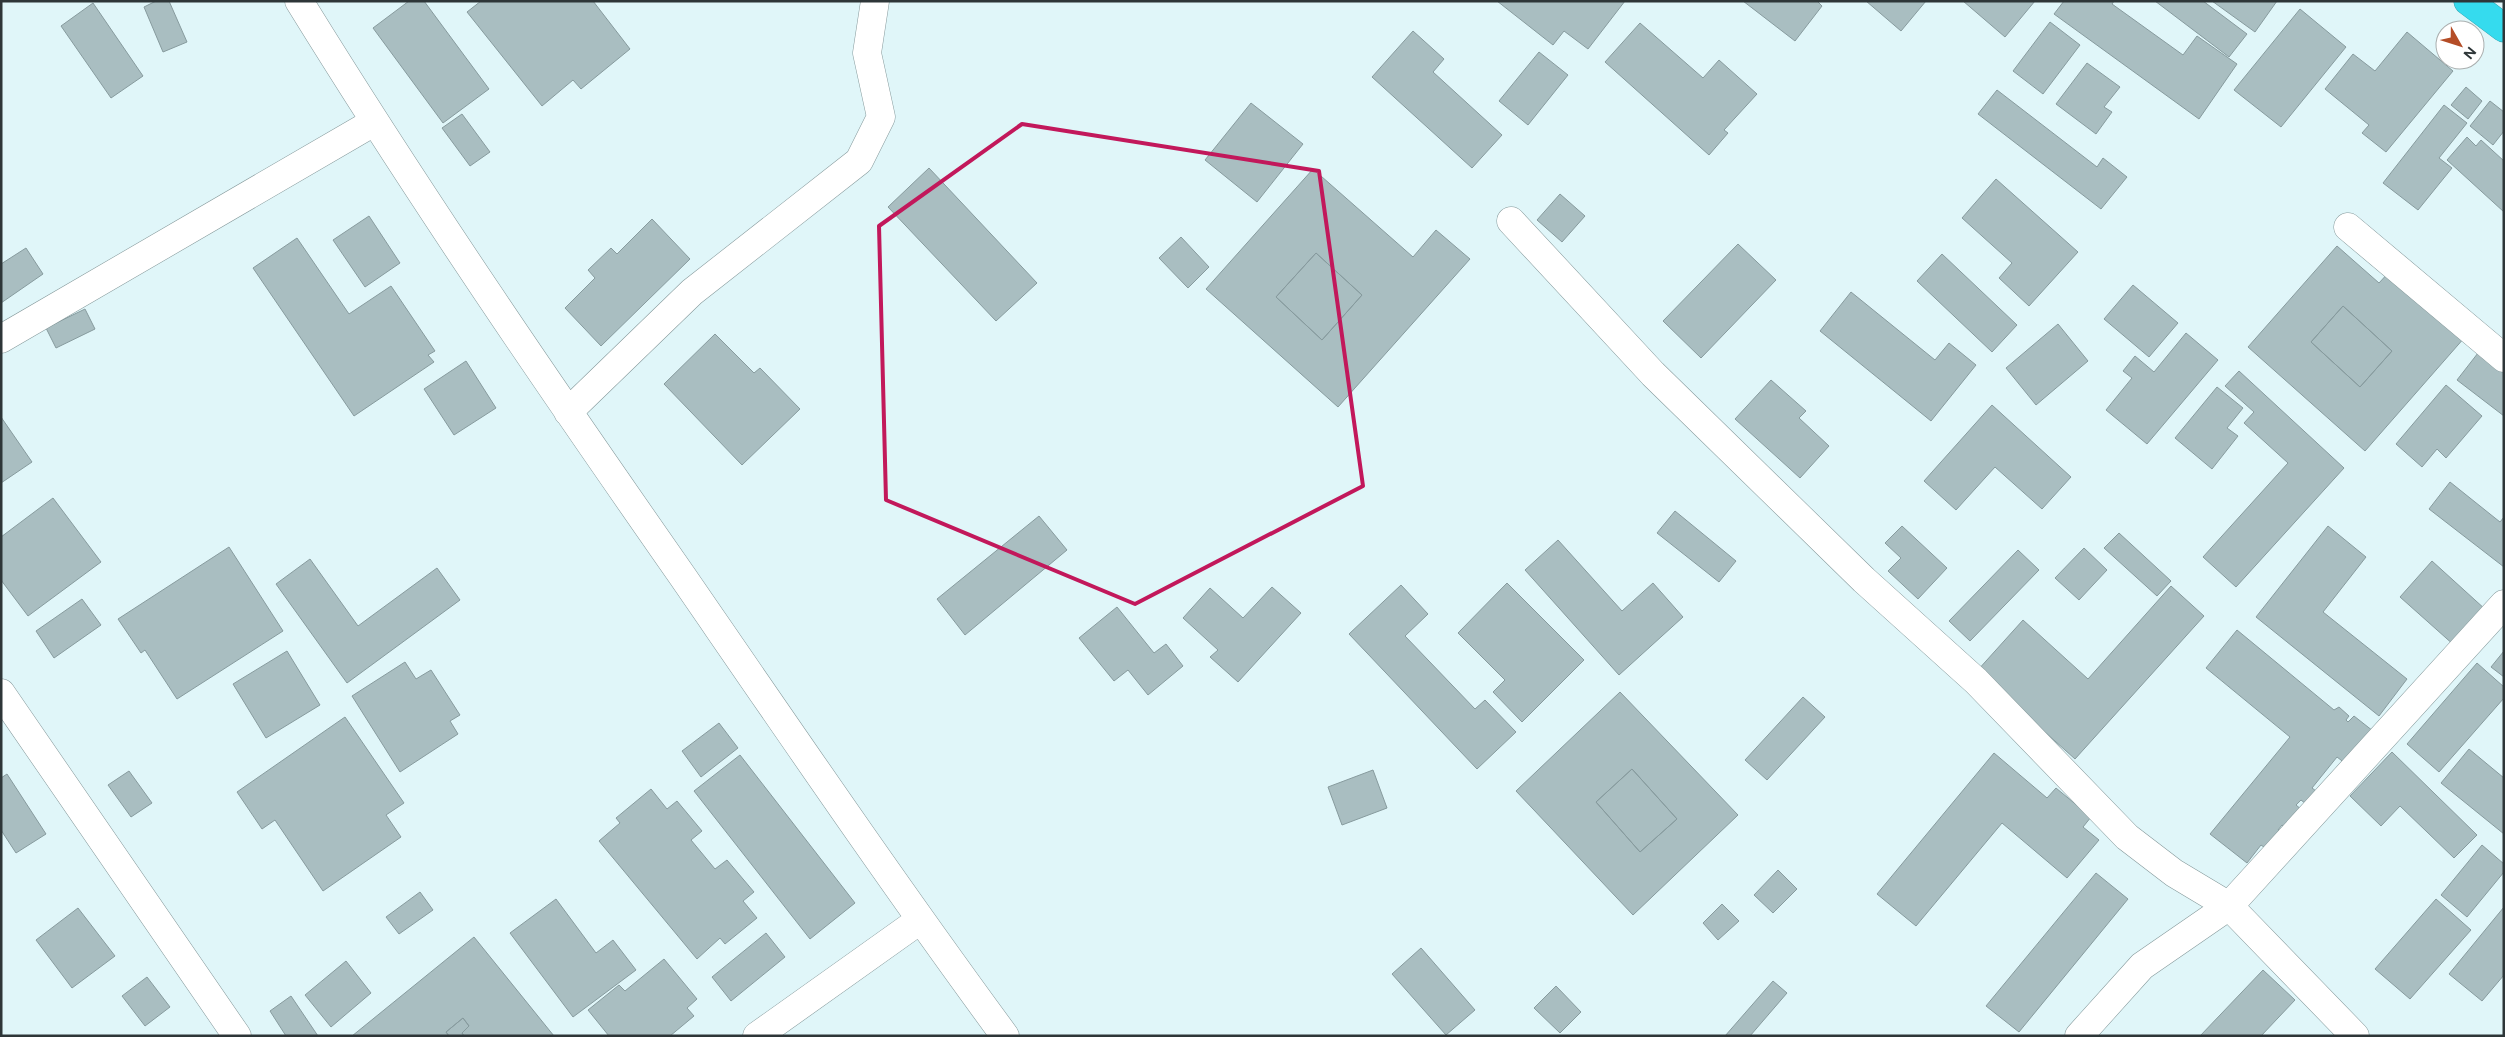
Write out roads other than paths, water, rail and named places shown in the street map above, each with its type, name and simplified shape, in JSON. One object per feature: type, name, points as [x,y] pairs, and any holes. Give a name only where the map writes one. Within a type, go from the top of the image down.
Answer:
[{"type":"highway","points":[[2468,1],[2504,28]]},
{"type":"street","points":[[299,1],[374,122],[568,412],[920,920],[1005,1036]]},
{"type":"street","points":[[568,412],[692,292],[859,160],[881,117],[867,53],[875,1]]},
{"type":"street","points":[[1,339],[374,122]]},
{"type":"street","points":[[1511,221],[1652,374],[1864,580],[1976,681],[2128,837],[2174,873],[2229,906],[2355,1036]]},
{"type":"street","points":[[2348,227],[2504,358]]},
{"type":"street","points":[[2079,1036],[2142,966],[2229,906],[2504,604]]},
{"type":"street","points":[[1,693],[237,1036]]},
{"type":"street","points":[[757,1036],[920,920]]}]
